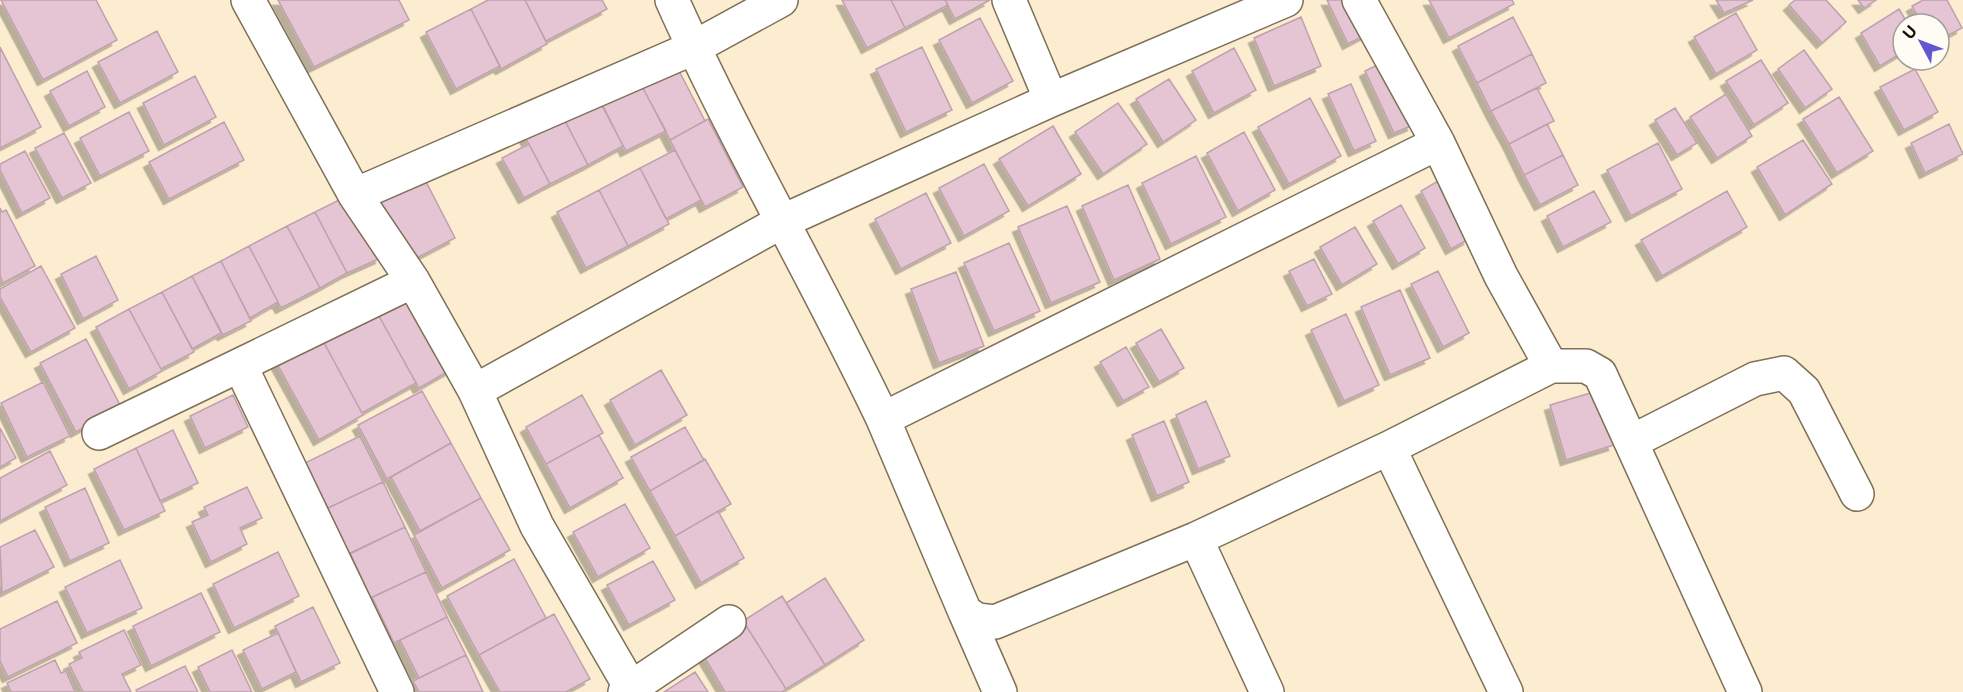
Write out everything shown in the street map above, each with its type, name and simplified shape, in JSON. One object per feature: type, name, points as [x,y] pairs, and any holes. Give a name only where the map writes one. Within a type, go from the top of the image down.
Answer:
[{"type":"street","points":[[248,0],[355,195],[413,281],[475,391],[537,526],[628,690],[729,622]]},
{"type":"street","points":[[672,0],[693,48],[781,222],[829,307],[883,419],[1000,692]]},
{"type":"street","points":[[355,195],[693,48],[781,0]]},
{"type":"street","points":[[1010,0],[1051,100]]},
{"type":"street","points":[[475,391],[781,222],[1051,100],[1286,0]]},
{"type":"street","points":[[1359,0],[1438,143],[1501,276],[1551,366]]},
{"type":"street","points":[[883,419],[1438,143]]},
{"type":"street","points":[[99,433],[413,281]]},
{"type":"street","points":[[240,365],[397,692]]},
{"type":"street","points":[[965,612],[977,620],[995,622],[1196,539],[1389,448],[1551,366],[1586,366],[1600,374],[1745,692]]},
{"type":"street","points":[[1630,442],[1755,379],[1784,373],[1804,391],[1857,494]]},
{"type":"street","points":[[1389,448],[1506,692]]},
{"type":"street","points":[[1196,539],[1267,692]]},
{"type":"building","points":[[1,0],[96,0],[117,40],[43,80]]},
{"type":"building","points":[[278,0],[399,0],[409,20],[314,67]]},
{"type":"building","points":[[488,0],[525,0],[547,44],[501,69],[471,9]]},
{"type":"building","points":[[525,0],[602,0],[607,9],[546,41]]},
{"type":"building","points":[[842,0],[891,0],[905,28],[867,48]]},
{"type":"building","points":[[891,0],[945,0],[948,5],[905,28]]},
{"type":"building","points":[[945,0],[990,0],[955,19]]},
{"type":"building","points":[[1327,0],[1351,0],[1367,34],[1348,44]]},
{"type":"building","points":[[1429,0],[1512,0],[1514,4],[1449,38]]},
{"type":"building","points":[[1716,0],[1753,0],[1724,13]]},
{"type":"building","points":[[1795,0],[1826,0],[1846,22],[1822,43],[1789,5]]},
{"type":"building","points":[[1858,0],[1876,0],[1864,8]]},
{"type":"building","points":[[1923,0],[1947,0],[1962,28],[1951,34],[1951,12],[1915,12],[1912,6]]},
{"type":"building","points":[[471,9],[500,66],[456,89],[426,32]]},
{"type":"building","points":[[1736,13],[1757,50],[1716,74],[1694,37]]},
{"type":"building","points":[[1891,14],[1891,59],[1880,66],[1861,33]]},
{"type":"building","points":[[1301,17],[1321,66],[1274,86],[1254,38]]},
{"type":"building","points":[[1513,17],[1532,54],[1477,83],[1458,46]]},
{"type":"building","points":[[980,18],[1013,81],[972,103],[939,40]]},
{"type":"building","points":[[157,31],[178,72],[120,103],[98,62]]},
{"type":"building","points":[[0,47],[41,127],[0,148]]},
{"type":"building","points":[[922,47],[952,110],[906,132],[876,69]]},
{"type":"building","points":[[1234,48],[1256,90],[1214,113],[1192,71]]},
{"type":"building","points":[[1804,50],[1832,89],[1805,108],[1778,69]]},
{"type":"building","points":[[1532,54],[1546,83],[1491,111],[1477,83]]},
{"type":"building","points":[[1761,60],[1788,103],[1754,125],[1726,81]]},
{"type":"building","points":[[1385,61],[1413,125],[1394,133],[1365,71]]},
{"type":"building","points":[[677,67],[705,121],[670,140],[642,86]]},
{"type":"building","points":[[87,71],[105,107],[69,126],[50,91]]},
{"type":"building","points":[[1909,72],[1917,72],[1938,112],[1904,130],[1880,87]]},
{"type":"building","points":[[195,76],[216,117],[164,145],[143,103]]},
{"type":"building","points":[[1169,79],[1196,120],[1163,142],[1136,99]]},
{"type":"building","points":[[639,81],[666,131],[626,151],[600,102]]},
{"type":"building","points":[[1351,84],[1376,141],[1354,151],[1328,94]]},
{"type":"building","points":[[1537,88],[1554,121],[1509,144],[1491,111]]},
{"type":"building","points":[[1726,94],[1752,136],[1717,158],[1690,117]]},
{"type":"building","points":[[1839,97],[1873,151],[1837,173],[1803,119]]},
{"type":"building","points":[[599,98],[623,146],[588,165],[563,117]]},
{"type":"building","points":[[1310,98],[1341,156],[1289,184],[1258,127]]},
{"type":"building","points":[[1118,103],[1147,144],[1103,174],[1075,132]]},
{"type":"building","points":[[1675,108],[1697,143],[1677,155],[1655,120]]},
{"type":"building","points":[[129,112],[149,151],[100,176],[80,138]]},
{"type":"building","points":[[561,113],[588,165],[550,184],[523,133]]},
{"type":"building","points":[[708,119],[743,187],[705,207],[670,140]]},
{"type":"building","points":[[224,122],[244,160],[169,199],[149,162]]},
{"type":"building","points":[[1547,124],[1563,155],[1524,175],[1509,144]]},
{"type":"building","points":[[1949,124],[1963,154],[1925,173],[1911,143]]},
{"type":"building","points":[[1053,126],[1081,174],[1028,206],[999,159]]},
{"type":"building","points":[[1244,132],[1275,190],[1238,211],[1207,153]]},
{"type":"building","points":[[64,133],[91,183],[62,198],[35,148]]},
{"type":"building","points":[[1803,140],[1832,184],[1785,215],[1757,167]]},
{"type":"building","points":[[1658,143],[1682,189],[1631,216],[1607,170]]},
{"type":"building","points":[[529,144],[550,184],[524,198],[502,158]]},
{"type":"building","points":[[675,150],[701,200],[666,219],[640,168]]},
{"type":"building","points":[[25,151],[50,198],[22,213],[0,170],[0,164]]},
{"type":"building","points":[[1563,155],[1578,185],[1540,205],[1524,175]]},
{"type":"building","points":[[1196,156],[1226,217],[1171,244],[1142,183]]},
{"type":"building","points":[[984,164],[1009,211],[964,236],[939,188]]},
{"type":"building","points":[[640,168],[669,224],[628,246],[599,190]]},
{"type":"building","points":[[421,172],[455,238],[409,262],[375,197]]},
{"type":"building","points":[[1438,181],[1469,239],[1451,249],[1421,191]]},
{"type":"building","points":[[1128,185],[1160,259],[1114,280],[1082,206]]},
{"type":"building","points":[[599,190],[628,246],[586,268],[557,212]]},
{"type":"building","points":[[1594,191],[1611,222],[1563,247],[1547,216]]},
{"type":"building","points":[[1727,191],[1747,227],[1662,276],[1641,240]]},
{"type":"building","points":[[926,193],[951,243],[901,269],[875,219]]},
{"type":"building","points":[[345,197],[381,258],[347,273],[315,212]]},
{"type":"building","points":[[1401,205],[1425,248],[1398,264],[1373,221]]},
{"type":"building","points":[[1067,206],[1100,282],[1051,303],[1018,227]]},
{"type":"building","points":[[0,208],[2,212],[6,210],[35,266],[3,283],[0,276]]},
{"type":"building","points":[[315,212],[347,273],[320,288],[287,226]]},
{"type":"building","points":[[287,226],[320,288],[281,308],[249,246]]},
{"type":"building","points":[[1355,227],[1377,264],[1342,285],[1320,247]]},
{"type":"building","points":[[1009,243],[1040,311],[994,331],[964,263]]},
{"type":"building","points":[[249,246],[278,302],[250,318],[221,261]]},
{"type":"building","points":[[96,256],[118,300],[83,319],[61,274]]},
{"type":"building","points":[[1314,259],[1332,294],[1307,306],[1289,271]]},
{"type":"building","points":[[221,261],[251,321],[223,335],[192,276]]},
{"type":"building","points":[[41,266],[75,328],[31,352],[0,297],[0,289]]},
{"type":"building","points":[[1438,271],[1469,333],[1443,347],[1411,284]]},
{"type":"building","points":[[956,272],[984,346],[939,363],[911,289]]},
{"type":"building","points":[[192,276],[221,333],[192,349],[162,292]]},
{"type":"building","points":[[411,287],[454,368],[419,388],[374,307]]},
{"type":"building","points":[[1400,290],[1430,358],[1390,375],[1361,307]]},
{"type":"building","points":[[162,292],[194,352],[161,369],[129,309]]},
{"type":"building","points":[[374,307],[416,383],[362,413],[321,337]]},
{"type":"building","points":[[129,309],[162,371],[129,389],[96,327]]},
{"type":"building","points":[[1346,314],[1379,385],[1344,401],[1311,330]]},
{"type":"building","points":[[1161,329],[1184,368],[1159,382],[1136,343]]},
{"type":"building","points":[[321,337],[363,415],[319,440],[276,362]]},
{"type":"building","points":[[86,339],[121,407],[76,432],[40,363]]},
{"type":"building","points":[[1126,347],[1149,387],[1123,401],[1100,362]]},
{"type":"building","points":[[661,370],[687,415],[635,445],[610,400]]},
{"type":"building","points":[[43,382],[70,436],[27,457],[1,403]]},
{"type":"building","points":[[422,391],[451,443],[387,479],[358,425]]},
{"type":"building","points":[[1597,391],[1614,445],[1566,460],[1550,405]]},
{"type":"building","points":[[233,395],[248,427],[205,448],[190,416]]},
{"type":"building","points":[[582,395],[603,433],[546,464],[526,427]]},
{"type":"building","points":[[1206,401],[1230,456],[1198,469],[1176,415]]},
{"type":"building","points":[[1164,421],[1189,482],[1157,496],[1132,435]]},
{"type":"building","points":[[685,427],[704,460],[650,491],[631,457]]},
{"type":"building","points":[[0,428],[16,458],[0,467]]},
{"type":"building","points":[[173,430],[198,483],[160,501],[136,448]]},
{"type":"building","points":[[599,435],[623,478],[570,508],[546,464]]},
{"type":"building","points":[[360,436],[383,482],[328,508],[305,463]]},
{"type":"building","points":[[451,443],[481,498],[420,531],[391,477]]},
{"type":"building","points":[[136,448],[165,511],[124,530],[94,469]]},
{"type":"building","points":[[50,451],[67,485],[0,521],[0,478]]},
{"type":"building","points":[[705,459],[731,504],[675,536],[650,491]]},
{"type":"building","points":[[383,482],[405,527],[348,555],[326,509]]},
{"type":"building","points":[[247,487],[262,518],[240,528],[247,544],[211,562],[192,522],[208,515],[204,507]]},
{"type":"building","points":[[85,488],[109,543],[70,561],[45,507]]},
{"type":"building","points":[[481,498],[510,550],[442,588],[414,535]]},
{"type":"building","points":[[625,504],[650,548],[598,577],[573,532]]},
{"type":"building","points":[[718,511],[744,558],[701,583],[675,536]]},
{"type":"building","points":[[405,527],[426,572],[371,598],[350,553]]},
{"type":"building","points":[[35,530],[54,567],[2,593],[0,547]]},
{"type":"building","points":[[278,552],[299,596],[234,628],[213,584]]},
{"type":"building","points":[[514,559],[546,618],[479,655],[447,596]]},
{"type":"building","points":[[120,560],[142,608],[87,633],[65,587]]},
{"type":"building","points":[[653,561],[675,600],[629,625],[607,585]]},
{"type":"building","points":[[426,572],[447,617],[394,643],[372,597]]},
{"type":"building","points":[[825,578],[864,640],[825,665],[786,603]]},
{"type":"building","points":[[201,593],[220,632],[151,666],[133,626]]},
{"type":"building","points":[[782,596],[825,665],[786,689],[743,621]]},
{"type":"building","points":[[57,601],[77,643],[8,677],[0,661],[0,629]]},
{"type":"building","points":[[313,607],[340,663],[301,682],[275,626]]},
{"type":"building","points":[[554,614],[590,679],[566,692],[500,692],[479,655]]},
{"type":"building","points":[[447,617],[466,655],[419,678],[400,640]]},
{"type":"building","points":[[747,627],[786,689],[782,692],[725,692],[703,655]]},
{"type":"building","points":[[124,630],[141,665],[122,674],[131,692],[83,692],[69,664],[82,658],[79,652]]},
{"type":"building","points":[[278,633],[296,672],[262,689],[243,650]]},
{"type":"building","points":[[232,650],[252,692],[210,692],[198,667]]},
{"type":"building","points":[[466,655],[483,692],[419,692],[413,681]]},
{"type":"building","points":[[55,660],[61,673],[66,671],[75,692],[11,692],[7,683]]},
{"type":"building","points":[[185,666],[198,692],[137,692],[136,690]]},
{"type":"building","points":[[695,672],[708,692],[664,692]]}]
